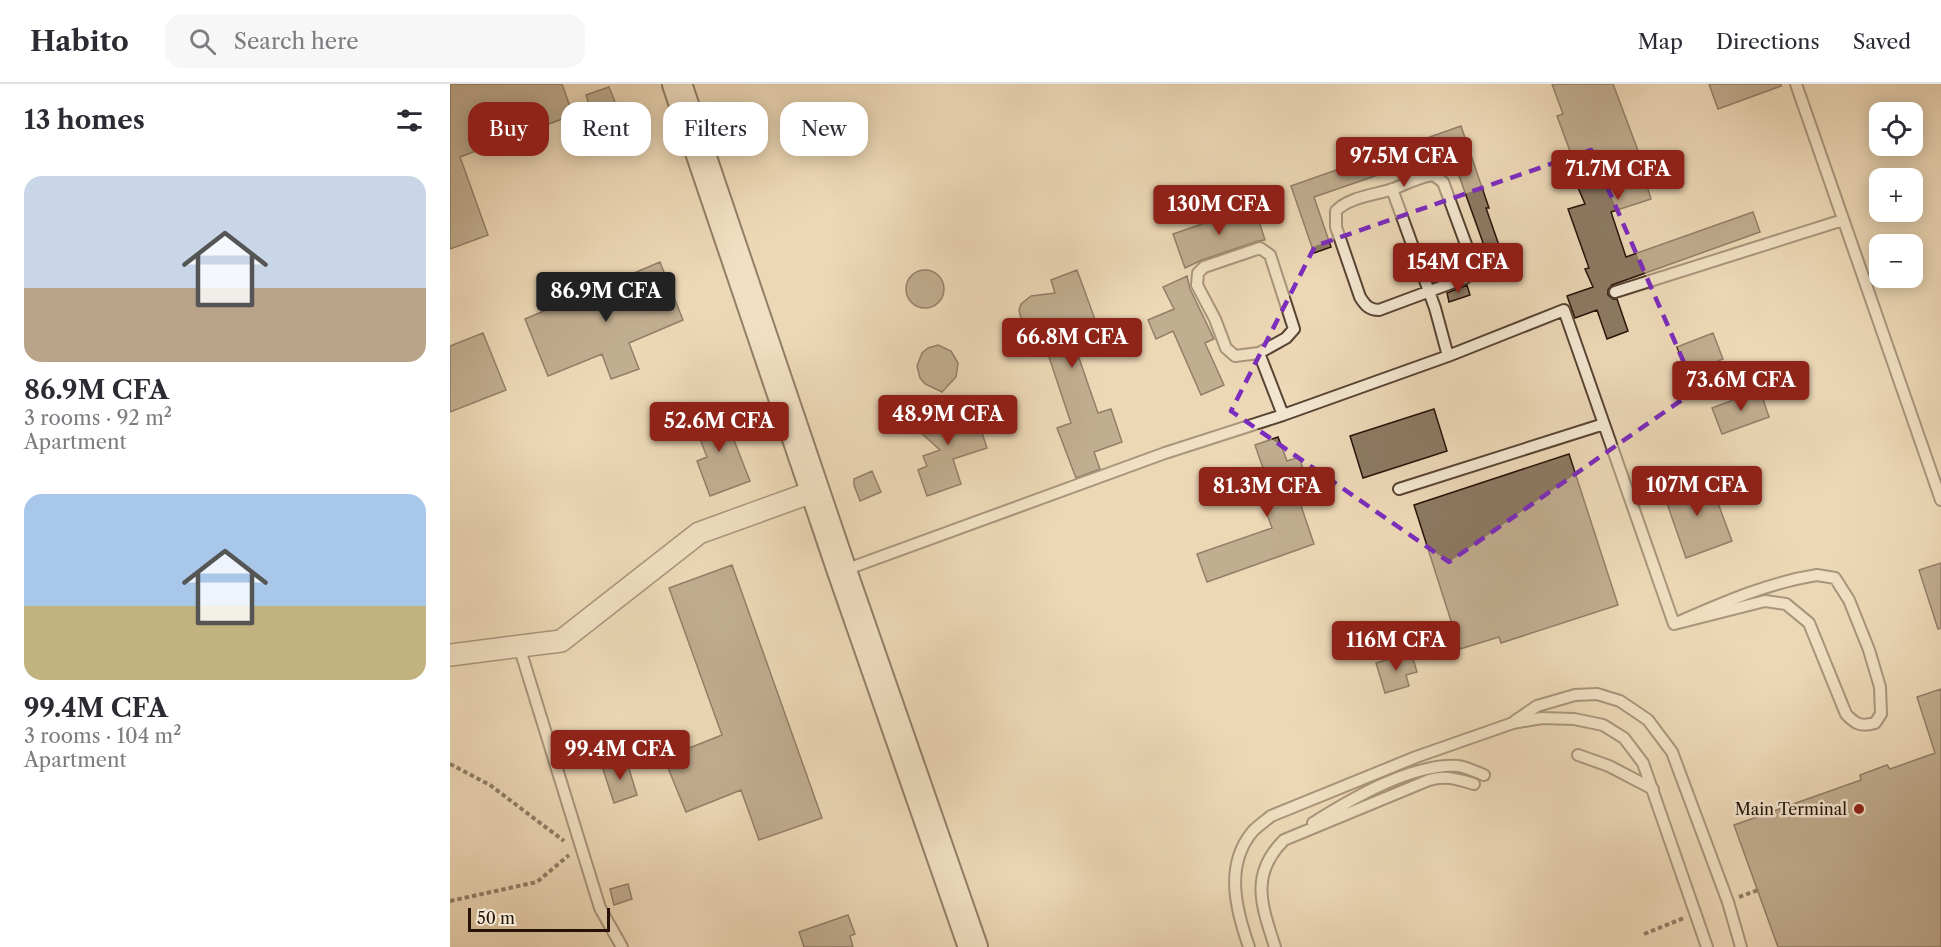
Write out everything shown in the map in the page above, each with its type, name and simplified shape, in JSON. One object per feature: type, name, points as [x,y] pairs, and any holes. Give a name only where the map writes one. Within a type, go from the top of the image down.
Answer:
[{"type":"street","points":[[676,84],[973,947]]},
{"type":"street","points":[[450,655],[561,641],[699,533],[815,491]]},
{"type":"lane","points":[[1796,84],[1941,500]]},
{"type":"lane","points":[[1433,175],[1443,182],[1471,258],[1472,272],[1465,278],[1429,292],[1379,310],[1372,310],[1365,305],[1360,297],[1336,227],[1335,211],[1347,203],[1392,189],[1422,176],[1433,175]]},
{"type":"lane","points":[[1392,189],[1429,292],[1448,356]]},
{"type":"lane","points":[[1615,292],[1843,220]]},
{"type":"lane","points":[[1260,248],[1270,255],[1294,329],[1286,338],[1259,353],[1235,356],[1226,348],[1215,319],[1197,285],[1198,273],[1204,267],[1260,248]]},
{"type":"lane","points":[[842,571],[1165,453],[1283,415],[1448,356],[1568,309],[1604,424],[1674,624]]},
{"type":"lane","points":[[1259,353],[1283,415]]},
{"type":"lane","points":[[1399,489],[1604,424]]},
{"type":"lane","points":[[1817,574],[1835,578],[1849,600],[1869,650],[1880,687],[1881,714],[1875,723],[1865,726],[1854,723],[1846,714],[1809,623],[1786,604],[1765,601],[1674,624],[1733,598],[1797,578],[1817,574]]},
{"type":"lane","points":[[519,646],[600,908],[622,947]]},
{"type":"lane","points":[[1513,723],[1537,706],[1575,695],[1597,694],[1620,701],[1648,720],[1672,752],[1728,902],[1741,947]]},
{"type":"lane","points":[[1249,947],[1240,922],[1235,890],[1236,868],[1240,850],[1253,831],[1271,816],[1416,756],[1513,723],[1542,718],[1574,719],[1603,725],[1624,738],[1643,763],[1707,947]]},
{"type":"lane","points":[[1578,755],[1609,766],[1653,789]]},
{"type":"lane","points":[[1275,947],[1264,913],[1261,891],[1263,869],[1271,853],[1284,840],[1351,799],[1413,772],[1436,766],[1460,766],[1484,775]]},
{"type":"lane","points":[[1284,840],[1429,780],[1441,777],[1454,778],[1474,784]]},
{"type":"path","points":[[450,764],[490,785],[566,843]]},
{"type":"path","points":[[450,901],[537,882],[575,850]]},
{"type":"highlighted area","points":[[1591,150],[1696,390],[1449,562],[1231,411],[1315,246]]},
{"type":"building","points":[[450,84],[562,84],[568,102],[561,102],[561,119],[549,124],[549,102],[468,102],[468,154],[460,157],[488,235],[450,249]]},
{"type":"building","points":[[1552,84],[1613,84],[1640,156],[1638,157],[1651,199],[1611,212],[1626,257],[1753,212],[1760,232],[1612,285],[1608,290],[1608,295],[1617,299],[1628,331],[1607,339],[1597,310],[1575,318],[1567,296],[1593,287],[1585,269],[1589,268],[1568,209],[1585,204],[1576,183],[1581,181],[1557,116],[1563,114]]},
{"type":"building","points":[[1709,84],[1781,84],[1781,86],[1718,109]]},
{"type":"building","points":[[609,87],[615,102],[588,102],[586,95]]},
{"type":"building","points":[[1461,126],[1509,274],[1496,279],[1458,173],[1454,174],[1445,148],[1415,159],[1416,162],[1314,197],[1331,247],[1314,253],[1291,186]]},
{"type":"building","points":[[1254,206],[1265,240],[1202,260],[1185,268],[1173,234]]},
{"type":"building","points":[[660,262],[683,320],[629,343],[639,369],[611,379],[602,354],[548,376],[525,319]]},
{"type":"building","points":[[925,270],[939,275],[944,289],[939,303],[925,308],[911,303],[906,289],[911,275]]},
{"type":"building","points":[[1077,270],[1097,325],[1071,335],[1098,413],[1111,409],[1122,442],[1094,452],[1100,469],[1076,478],[1057,428],[1071,423],[1041,333],[1027,328],[1022,323],[1019,310],[1021,304],[1031,296],[1055,293],[1051,280]]},
{"type":"building","points":[[1187,276],[1190,289],[1214,339],[1205,343],[1224,385],[1201,395],[1173,331],[1156,339],[1148,320],[1174,309],[1163,287]]},
{"type":"building","points":[[1467,285],[1470,295],[1449,302],[1447,293]]},
{"type":"building","points":[[483,333],[506,390],[450,412],[450,346]]},
{"type":"building","points":[[1713,333],[1723,359],[1687,373],[1677,347]]},
{"type":"building","points":[[938,345],[951,351],[958,363],[956,377],[942,392],[925,384],[920,378],[917,366],[922,353]]},
{"type":"building","points":[[1760,390],[1769,417],[1722,434],[1712,408]]},
{"type":"building","points":[[954,404],[966,407],[969,411],[973,433],[981,430],[987,448],[953,459],[961,484],[927,496],[918,470],[927,466],[923,456],[940,450],[920,432],[919,423],[924,416]]},
{"type":"building","points":[[721,407],[750,481],[710,496],[697,461],[707,457],[692,418]]},
{"type":"building","points":[[1434,409],[1447,451],[1363,478],[1350,436]]},
{"type":"building","points":[[1278,437],[1287,461],[1299,457],[1309,486],[1296,491],[1314,544],[1207,582],[1197,554],[1272,528],[1253,475],[1264,471],[1255,445]]},
{"type":"building","points":[[1569,454],[1618,605],[1501,643],[1499,637],[1460,649],[1414,505]]},
{"type":"building","points":[[872,471],[881,492],[860,501],[854,479]]},
{"type":"building","points":[[1708,476],[1732,541],[1686,558],[1663,492]]},
{"type":"building","points":[[1941,563],[1941,628],[1938,629],[1919,570]]},
{"type":"building","points":[[732,565],[822,818],[759,840],[741,790],[686,812],[664,758],[722,735],[669,588]]},
{"type":"building","points":[[1411,652],[1417,672],[1406,675],[1409,686],[1385,693],[1376,663]]},
{"type":"building","name":"Main Terminal","points":[[1941,689],[1941,947],[1778,947],[1734,825],[1861,780],[1860,775],[1887,765],[1890,769],[1935,753],[1917,697]]},
{"type":"building","points":[[626,759],[637,795],[614,803],[602,766]]},
{"type":"building","points":[[628,884],[632,899],[614,905],[610,889]]},
{"type":"building","points":[[848,915],[855,934],[850,936],[853,947],[804,947],[799,932]]},
{"type":"place","name":"Main Terminal","points":[[1859,809]]}]
